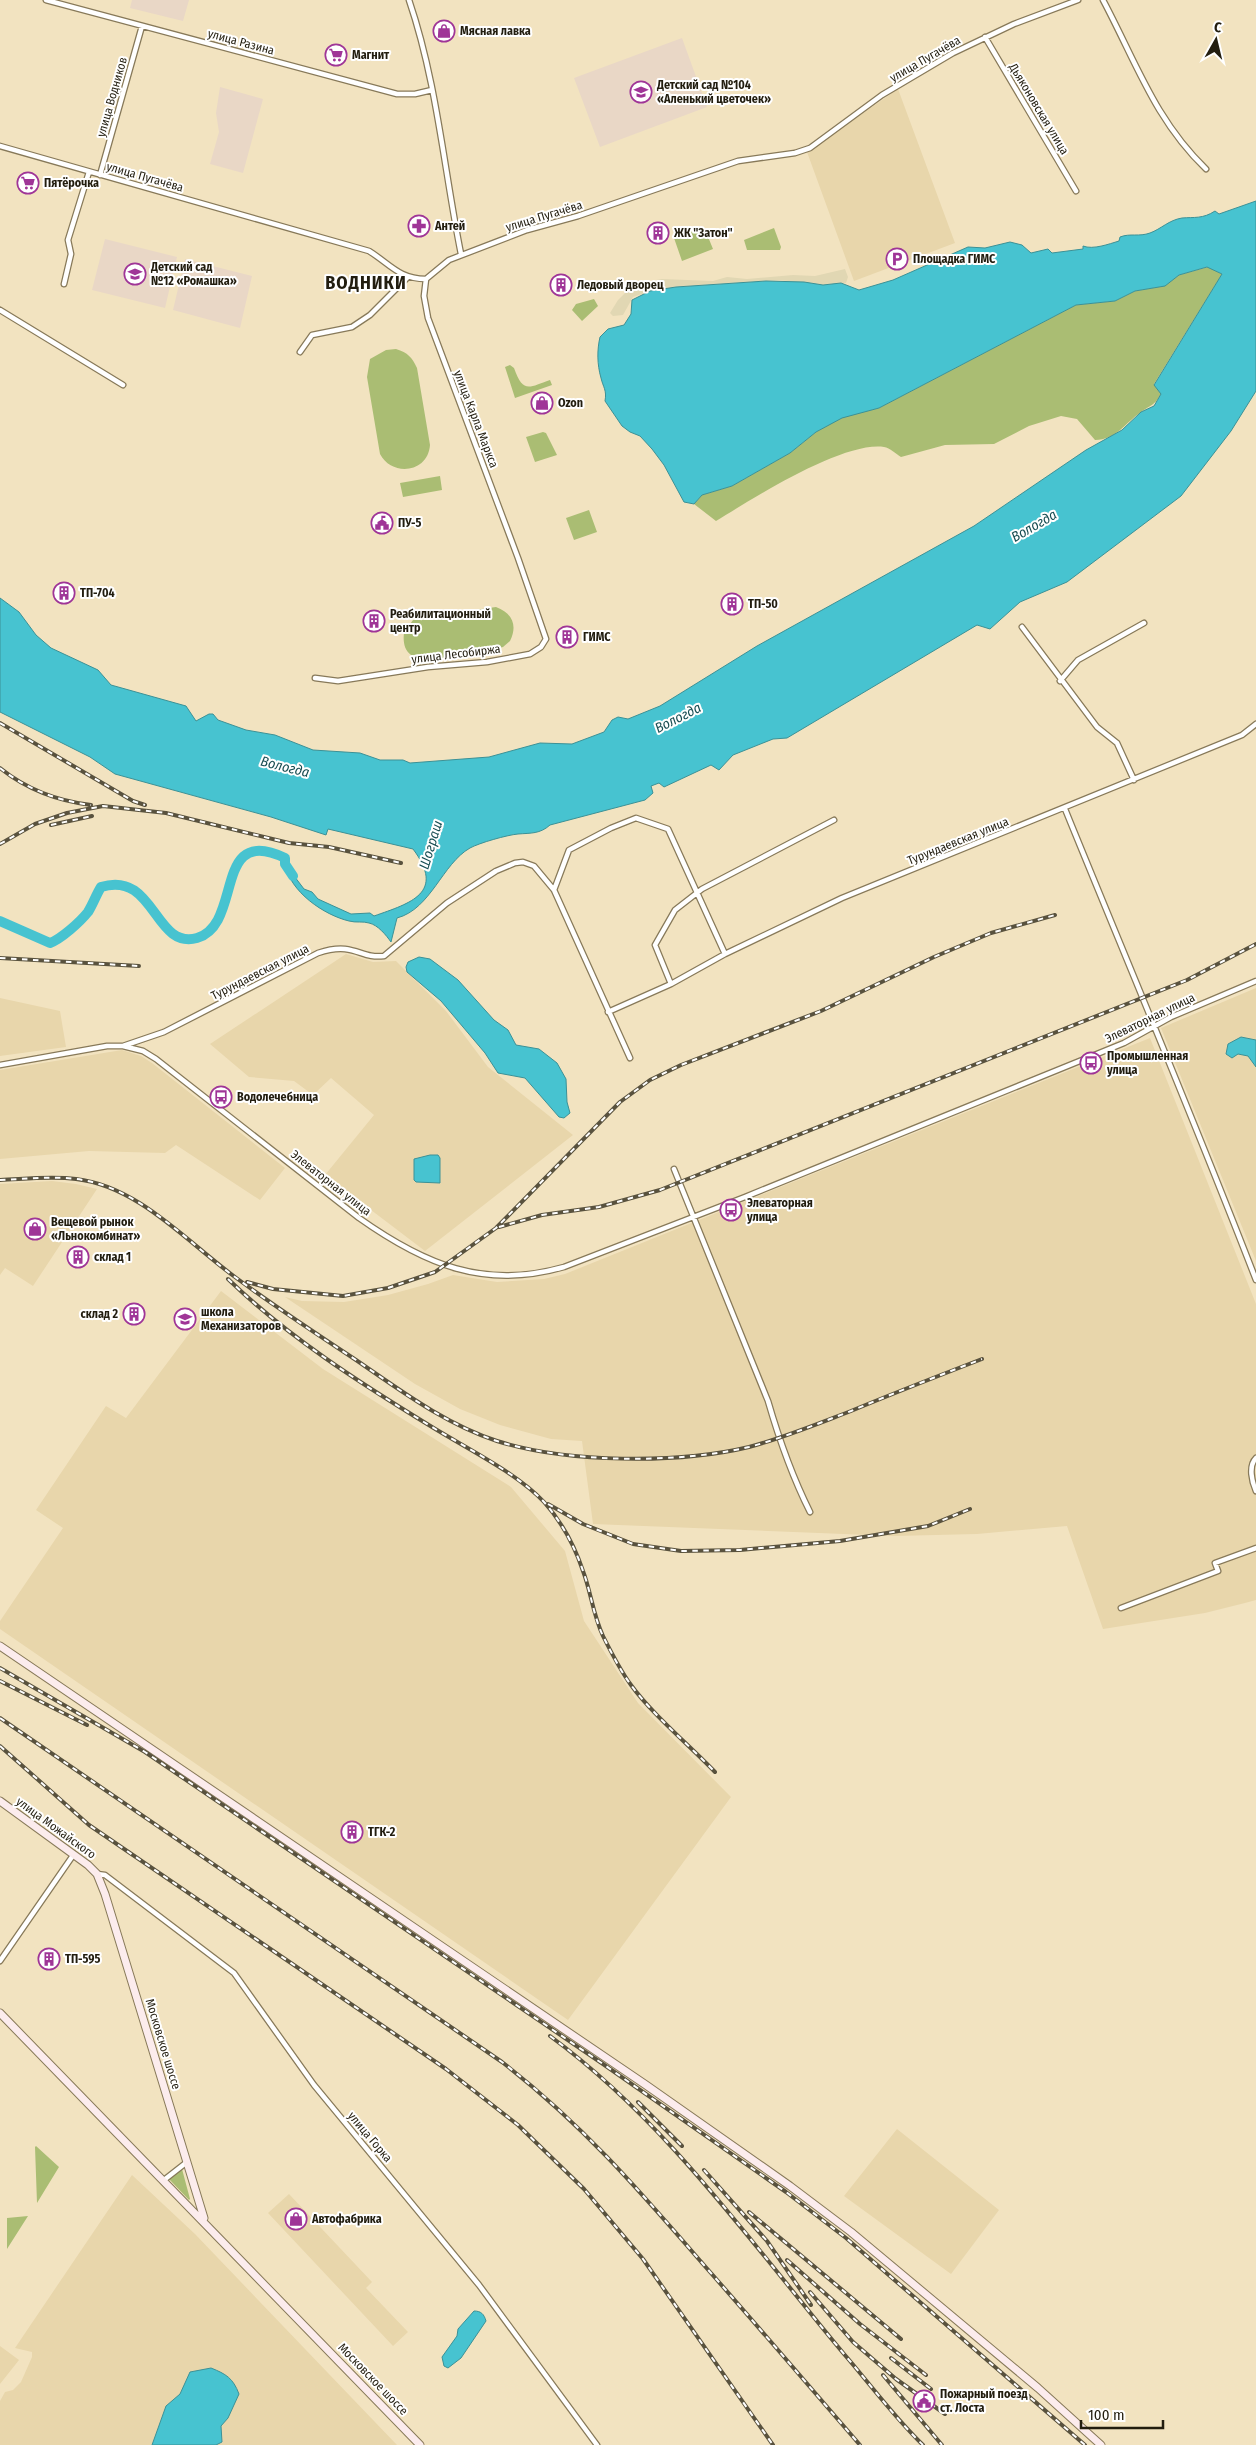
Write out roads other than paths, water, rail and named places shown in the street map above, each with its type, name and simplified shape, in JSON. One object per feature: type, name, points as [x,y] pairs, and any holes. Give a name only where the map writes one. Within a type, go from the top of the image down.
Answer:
[{"type":"street","name":"улица Разина","points":[[46,0],[397,94],[415,94],[432,90]]},
{"type":"street","points":[[409,0],[420,32],[432,90],[460,254]]},
{"type":"street","name":"улица Пугачёва","points":[[426,279],[439,267],[460,254],[738,161],[795,154],[810,148],[912,76],[985,37],[1078,0]]},
{"type":"street","points":[[1103,0],[1152,100],[1185,149],[1206,170]]},
{"type":"street","name":"улица Водников","points":[[100,175],[142,26]]},
{"type":"street","name":"Дьяконовская улица","points":[[985,37],[1076,191]]},
{"type":"street","name":"улица Пугачёва","points":[[0,146],[369,251],[398,273],[408,278]]},
{"type":"street","points":[[64,284],[71,254],[68,240],[89,172]]},
{"type":"street","points":[[300,352],[312,335],[344,330],[364,319],[408,278],[426,279]]},
{"type":"street","name":"улица Карла Маркса","points":[[426,279],[424,296],[428,318],[520,565]]},
{"type":"street","points":[[0,310],[123,386]]},
{"type":"street","name":"улица Лесобиржа","points":[[315,678],[338,681],[428,667],[487,662],[530,654],[541,647],[546,639],[520,565]]},
{"type":"street","points":[[1060,681],[1078,660],[1144,623]]},
{"type":"street","points":[[1022,628],[1060,681],[1097,727],[1117,743],[1134,780]]},
{"type":"street","name":"Турундаевская улица","points":[[608,1012],[671,984],[725,954],[842,898],[1066,809],[1242,735],[1256,724]]},
{"type":"street","points":[[1066,809],[1154,1028],[1173,1070],[1256,1280]]},
{"type":"street","points":[[554,890],[570,850],[611,828],[636,818],[668,829],[725,954]]},
{"type":"street","points":[[671,984],[655,945],[675,910],[697,892],[834,820]]},
{"type":"street","name":"Турундаевская улица","points":[[0,1065],[107,1046],[123,1046],[164,1032],[318,953],[332,949],[347,949],[370,958],[384,956],[447,902],[496,871],[515,863],[523,862],[534,866],[554,890],[630,1058]]},
{"type":"street","name":"Элеваторная улица","points":[[123,1046],[143,1051],[156,1059],[376,1230],[405,1248],[448,1268],[475,1274],[499,1276],[544,1272],[692,1217],[1027,1084],[1154,1028],[1171,1017],[1256,981]]},
{"type":"street","points":[[674,1169],[768,1400],[789,1467],[810,1512]]},
{"type":"street","points":[[1256,1458],[1252,1463],[1256,1492]]},
{"type":"street","points":[[1121,1608],[1218,1571],[1215,1562],[1256,1548]]},
{"type":"street","points":[[0,1646],[646,2085],[790,2186],[859,2238],[1038,2388],[1101,2445]]},
{"type":"street","name":"улица Можайского","points":[[0,1801],[74,1854],[97,1874]]},
{"type":"street","points":[[0,1962],[74,1854]]},
{"type":"street","name":"Московское шоссе","points":[[97,1874],[105,1894],[205,2221]]},
{"type":"street","name":"улица Горка","points":[[97,1874],[105,1875],[234,1974],[314,2085],[479,2284],[597,2445]]},
{"type":"street","name":"Московское шоссе","points":[[0,2013],[205,2221],[420,2445]]},
{"type":"street","points":[[164,2180],[187,2162]]},
{"type":"water","name":"Вологда","points":[[1256,201],[1256,391],[1231,431],[1181,496],[1067,582],[1020,602],[990,629],[977,625],[787,738],[773,739],[733,755],[719,770],[711,765],[664,787],[659,783],[651,786],[653,793],[645,800],[550,825],[539,832],[507,836],[470,848],[452,864],[419,906],[397,918],[391,942],[382,931],[372,924],[352,922],[329,914],[319,908],[301,893],[294,884],[285,864],[304,889],[312,892],[318,899],[351,914],[370,913],[374,916],[411,901],[420,894],[425,886],[426,876],[422,864],[413,849],[328,829],[326,835],[271,817],[115,774],[90,757],[0,712],[0,598],[19,612],[36,635],[51,648],[98,670],[111,685],[186,706],[196,721],[209,714],[213,714],[218,720],[246,730],[275,735],[313,750],[360,753],[380,760],[403,760],[410,763],[489,757],[540,743],[572,744],[604,732],[612,720],[618,717],[628,719],[660,706],[757,646],[974,526],[1086,450],[1122,430],[1141,412],[1154,406],[1161,394],[1154,385],[1222,274],[1207,267],[1179,275],[1165,286],[1135,291],[1115,301],[1076,305],[879,408],[842,418],[816,432],[790,453],[732,486],[702,495],[694,504],[684,502],[664,465],[652,449],[640,436],[622,426],[605,401],[605,391],[598,362],[600,337],[608,329],[624,325],[631,314],[632,300],[650,291],[676,287],[766,281],[804,282],[823,285],[841,283],[859,290],[893,280],[968,247],[985,248],[1010,242],[1022,245],[1031,253],[1048,249],[1052,253],[1083,249],[1083,246],[1096,247],[1119,241],[1120,237],[1150,233],[1177,219],[1202,216],[1215,211],[1219,214]]},
{"type":"water","points":[[419,957],[430,959],[458,980],[494,1020],[508,1030],[516,1045],[539,1049],[557,1063],[566,1079],[567,1102],[570,1113],[564,1118],[559,1117],[525,1078],[498,1073],[485,1053],[441,1001],[407,972],[408,962]]},
{"type":"water","points":[[1241,1037],[1256,1040],[1256,1067],[1248,1056],[1238,1054],[1232,1058],[1226,1054],[1228,1044]]},
{"type":"water","points":[[438,1155],[440,1158],[440,1183],[416,1182],[414,1180],[414,1159]]},
{"type":"water","points":[[474,2311],[482,2313],[486,2321],[461,2358],[448,2368],[444,2366],[442,2357],[457,2336],[458,2329]]},
{"type":"water","points":[[211,2368],[228,2377],[239,2394],[228,2418],[221,2426],[222,2442],[216,2445],[152,2445],[166,2406],[180,2394],[190,2372]]},
{"type":"waterway","name":"Шограш","points":[[0,921],[50,943],[65,934],[85,916],[101,887],[119,885],[133,889],[144,899],[171,933],[183,939],[197,938],[211,929],[220,915],[237,864],[247,854],[262,851],[285,858],[285,864],[293,876]]},
{"type":"railway","points":[[0,723],[133,801],[145,805]]},
{"type":"railway","points":[[0,768],[21,782],[43,793],[91,805]]},
{"type":"railway","points":[[0,844],[35,824],[67,813],[103,806],[166,813],[289,843],[329,847],[401,863]]},
{"type":"railway","points":[[51,825],[92,816]]},
{"type":"railway","points":[[247,1282],[273,1289],[343,1296],[388,1288],[435,1272],[496,1228],[620,1102],[650,1080],[681,1065],[821,1011],[934,957],[991,933],[1055,915]]},
{"type":"railway","points":[[499,1227],[542,1215],[599,1207],[660,1190],[1187,980],[1256,944]]},
{"type":"railway","points":[[0,958],[139,966]]},
{"type":"railway","points":[[0,1180],[66,1178],[99,1184],[120,1192],[161,1218],[235,1277],[265,1298],[389,1383],[441,1416],[497,1441],[556,1454],[622,1459],[656,1458],[721,1453],[749,1447],[813,1426],[982,1359]]},
{"type":"railway","points":[[228,1279],[300,1340],[405,1410],[506,1471],[533,1491],[544,1502],[562,1526],[576,1553],[586,1579],[600,1628],[623,1673],[649,1707],[715,1772]]},
{"type":"railway","points":[[548,1504],[583,1524],[633,1544],[681,1551],[740,1550],[840,1541],[928,1526],[970,1509]]},
{"type":"railway","points":[[0,1668],[145,1752],[603,2064],[786,2192],[846,2238],[1085,2445]]},
{"type":"railway","points":[[0,1681],[87,1725]]},
{"type":"railway","points":[[0,1718],[502,2062],[531,2085],[584,2133],[632,2183],[860,2445]]},
{"type":"railway","points":[[0,1746],[89,1825],[446,2069],[518,2125],[584,2189],[643,2259],[773,2445]]},
{"type":"railway","points":[[550,2036],[632,2106],[670,2145],[741,2228],[892,2412],[923,2445]]},
{"type":"railway","points":[[638,2102],[682,2146]]},
{"type":"railway","points":[[704,2170],[767,2241],[811,2305]]},
{"type":"railway","points":[[749,2212],[901,2339]]},
{"type":"railway","points":[[787,2260],[860,2324],[926,2375]]},
{"type":"railway","points":[[810,2292],[853,2342],[896,2379],[945,2414]]},
{"type":"railway","points":[[891,2358],[931,2389]]},
{"type":"railway","points":[[883,2375],[942,2445]]},
{"type":"place","name":"Мясная лавка","points":[[444,31]]},
{"type":"place","name":"Магнит","points":[[336,55]]},
{"type":"place","name":"Детский сад №104 «Аленький цветочек»","points":[[641,92]]},
{"type":"place","name":"Пятёрочка","points":[[28,183]]},
{"type":"place","name":"Антей","points":[[419,226]]},
{"type":"place","name":"ЖК \"Затон\"","points":[[658,233]]},
{"type":"place","name":"Площадка ГИМС","points":[[897,259]]},
{"type":"place","name":"Детский сад №12 «Ромашка»","points":[[135,274]]},
{"type":"place","name":"Ледовый дворец","points":[[561,285]]},
{"type":"place","name":"Ozon","points":[[542,403]]},
{"type":"place","name":"ПУ-5","points":[[382,523]]},
{"type":"place","name":"ТП-704","points":[[64,593]]},
{"type":"place","name":"ТП-50","points":[[732,604]]},
{"type":"place","name":"Реабилитационный центр","points":[[374,621]]},
{"type":"place","name":"ГИМС","points":[[567,637]]},
{"type":"place","name":"Промышленная улица","points":[[1091,1063]]},
{"type":"place","name":"Водолечебница","points":[[221,1097]]},
{"type":"place","name":"Элеваторная улица","points":[[731,1210]]},
{"type":"place","name":"Вещевой рынок «Льнокомбинат»","points":[[35,1229]]},
{"type":"place","name":"склад 1","points":[[78,1257]]},
{"type":"place","name":"склад 2","points":[[134,1314]]},
{"type":"place","name":"школа Механизаторов","points":[[185,1319]]},
{"type":"place","name":"ТГК-2","points":[[352,1832]]},
{"type":"place","name":"ТП-595","points":[[49,1959]]},
{"type":"place","name":"Автофабрика","points":[[296,2219]]},
{"type":"place","name":"Пожарный поезд ст. Лоста","points":[[924,2401]]},
{"type":"district","name":"ВОДНИКИ","points":[[366,283]]}]
